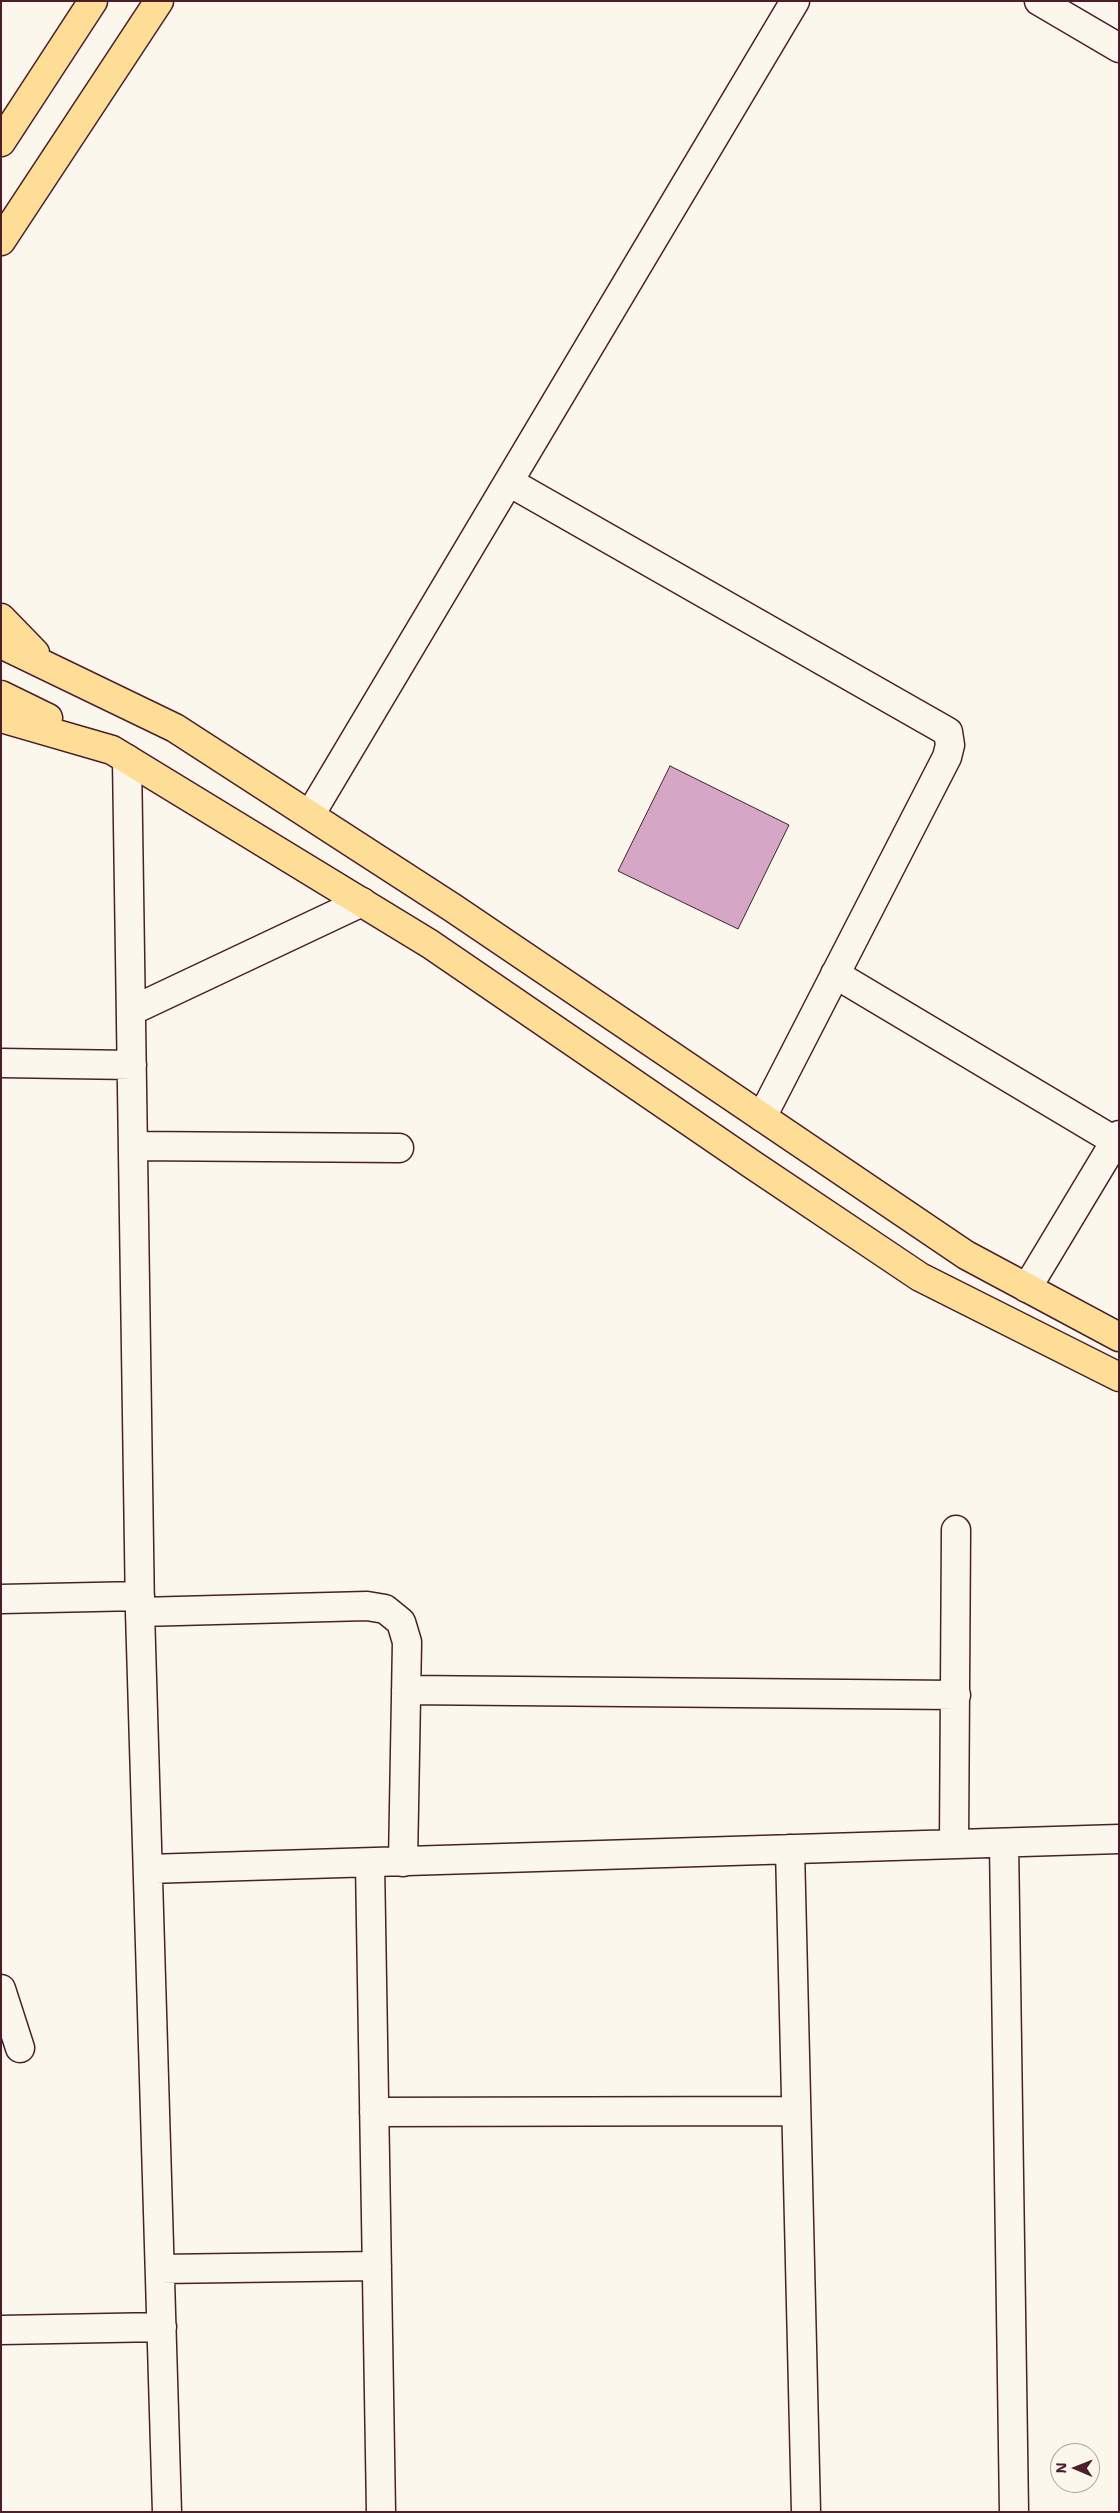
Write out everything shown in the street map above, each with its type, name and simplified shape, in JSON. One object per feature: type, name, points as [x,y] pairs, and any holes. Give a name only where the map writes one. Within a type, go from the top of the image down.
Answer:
[{"type":"main road","points":[[1,142],[94,1]]},
{"type":"main road","points":[[1,241],[159,1]]},
{"type":"main road","points":[[1,618],[48,667]]},
{"type":"main road","points":[[1,644],[175,728],[453,908],[966,1255],[1119,1337]]},
{"type":"main road","points":[[1,695],[120,754],[430,944],[752,1165],[920,1277],[1119,1378]]},
{"type":"main road","points":[[1,718],[120,754]]},
{"type":"street","points":[[310,815],[795,1]]},
{"type":"street","points":[[1039,1],[1119,48]]},
{"type":"street","points":[[509,482],[948,732],[950,745],[947,757],[762,1117]]},
{"type":"street","points":[[120,754],[131,1011],[140,1604],[168,2512]]},
{"type":"street","points":[[131,1011],[362,902]]},
{"type":"street","points":[[835,974],[1117,1138],[1027,1288]]},
{"type":"street","points":[[1,1063],[132,1065]]},
{"type":"street","points":[[134,1146],[399,1148]]},
{"type":"street","points":[[954,1844],[956,1530]]},
{"type":"street","points":[[1,1599],[140,1604],[367,1606],[385,1609],[401,1622],[407,1642],[404,1862]]},
{"type":"street","points":[[406,1690],[956,1695]]},
{"type":"street","points":[[148,1869],[1119,1839]]},
{"type":"street","points":[[1004,1843],[1014,2512]]},
{"type":"street","points":[[790,1849],[806,2512]]},
{"type":"street","points":[[370,1863],[381,2512]]},
{"type":"street","points":[[1,1989],[20,2048]]},
{"type":"street","points":[[374,2112],[796,2111]]},
{"type":"street","points":[[160,2269],[377,2266]]},
{"type":"street","points":[[1,2330],[162,2327]]},
{"type":"building","points":[[670,766],[789,825],[738,929],[618,871]]}]
